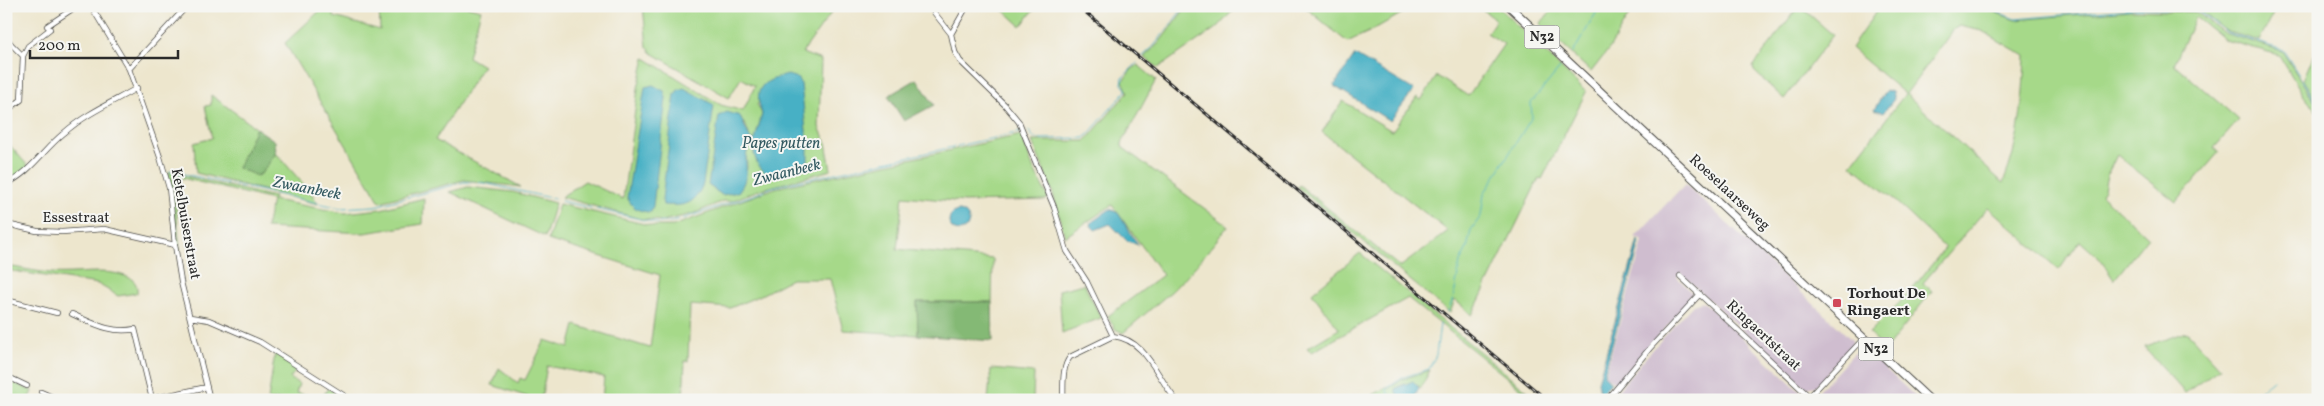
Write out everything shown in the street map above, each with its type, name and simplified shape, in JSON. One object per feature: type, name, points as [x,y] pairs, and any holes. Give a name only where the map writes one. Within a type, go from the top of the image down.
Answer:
[{"type":"main road","name":"Roeselaarseweg","points":[[1509,6],[1930,400]]},
{"type":"street","name":"Ketelbuiserstraat","points":[[91,6],[129,69],[137,88],[169,188],[175,245],[210,400]]},
{"type":"street","points":[[129,69],[187,6]]},
{"type":"street","points":[[929,6],[951,34],[955,52],[960,61],[1005,105],[1019,122],[1050,195],[1067,252],[1087,282],[1113,336]]},
{"type":"street","points":[[951,34],[967,6]]},
{"type":"street","points":[[6,111],[21,100],[22,56],[28,46],[50,29],[48,26],[71,10]]},
{"type":"street","points":[[6,38],[8,46],[22,56]]},
{"type":"street","points":[[6,184],[29,170],[63,133],[137,88]]},
{"type":"street","name":"Essestraat","points":[[6,224],[50,232],[104,229],[175,245]]},
{"type":"street","name":"Ringaertstraat","points":[[1680,276],[1811,398],[1864,338]]},
{"type":"street","points":[[1607,400],[1650,348],[1700,294]]},
{"type":"street","points":[[6,300],[57,313]]},
{"type":"street","points":[[72,314],[108,330],[135,329],[151,399],[207,387]]},
{"type":"street","points":[[190,317],[209,320],[260,342],[351,400]]},
{"type":"street","points":[[1063,400],[1065,364],[1070,358],[1113,336],[1136,343],[1176,400]]},
{"type":"street","points":[[6,376],[27,386]]},
{"type":"street","points":[[41,392],[59,400]]},
{"type":"shaded area","points":[[1685,184],[1852,340],[1852,345],[1816,386],[1806,388],[1802,386],[1680,273],[1677,277],[1693,294],[1689,302],[1616,384],[1605,375],[1643,241],[1635,237]]},
{"type":"shaded area","points":[[1702,302],[1809,400],[1610,400],[1693,305]]},
{"type":"shaded area","points":[[1864,348],[1919,400],[1818,400],[1819,391],[1858,349]]},
{"type":"green space","points":[[325,6],[333,6],[334,17],[380,30],[379,6],[465,6],[481,10],[468,57],[483,66],[435,140],[521,187],[464,180],[380,202],[285,43]]},
{"type":"green space","points":[[643,6],[836,6],[802,53],[821,60],[819,127],[826,142],[831,170],[756,191],[731,201],[723,201],[693,214],[662,221],[641,219],[561,197],[585,181],[623,199],[638,88],[645,58],[721,105],[743,111],[755,86],[741,78],[729,98],[652,53],[647,47]],"holes":[[[801,84],[802,102],[754,155],[754,148],[750,145],[746,152],[747,168],[738,192],[722,195],[708,185],[745,123],[751,140],[755,140],[762,114],[757,104]]]},
{"type":"green space","points":[[999,6],[1037,6],[1021,26]]},
{"type":"green space","points":[[1187,6],[1237,6],[1219,26],[1158,68],[1144,57],[1158,44]]},
{"type":"green space","points":[[1304,6],[1415,6],[1347,42]]},
{"type":"green space","points":[[1478,6],[1497,6],[1586,92],[1542,179],[1539,178],[1472,315],[1455,300],[1450,313],[1297,187],[1299,185],[1400,267],[1448,231],[1322,132],[1343,101],[1392,131],[1417,97],[1421,100],[1437,76],[1468,96],[1504,44],[1487,33],[1496,20]]},
{"type":"green space","points":[[1555,6],[1634,6],[1609,49],[1591,72],[1540,24]]},
{"type":"green space","points":[[1880,6],[1979,6],[2015,20],[2131,10],[2196,12],[2224,33],[2282,51],[2318,107],[2318,113],[2304,96],[2279,55],[2225,40],[2196,17],[2174,64],[2239,120],[2214,148],[2219,152],[2176,202],[2117,155],[2107,175],[2101,195],[2148,237],[2114,280],[2100,259],[2080,241],[2059,270],[1988,207],[1923,283],[1932,291],[1886,349],[1869,333],[1908,294],[1945,248],[1891,197],[1851,165],[1905,94],[1851,48]],"holes":[[[1959,26],[1982,31],[2025,56],[2022,105],[2017,136],[2003,183],[1906,94],[1953,30]]]},
{"type":"green space","points":[[2130,6],[2277,6],[2259,41],[2226,31],[2196,8]]},
{"type":"green space","points":[[1801,7],[1833,35],[1784,99],[1754,71],[1753,67],[1794,12]]},
{"type":"green space","points":[[2318,44],[2318,103],[2303,80]]},
{"type":"green space","points":[[1138,65],[1156,80],[1122,143],[1122,147],[1228,226],[1194,268],[1173,290],[1123,333],[1115,329],[1108,316],[1163,275],[1112,205],[1065,237],[1052,190],[1032,141],[1085,141],[1128,92],[1123,81],[1131,70]]},
{"type":"green space","points":[[917,79],[934,105],[904,121],[888,96]]},
{"type":"green space","points":[[211,95],[256,128],[238,168],[262,173],[276,153],[312,194],[318,204],[196,173],[194,143],[212,138],[205,106],[211,105]]},
{"type":"green space","points":[[256,128],[275,141],[276,153],[262,173],[257,176],[238,168]]},
{"type":"green space","points":[[1021,135],[1034,170],[1048,197],[1046,200],[964,202],[903,196],[897,249],[993,259],[992,302],[917,302],[918,335],[843,330],[830,279],[791,279],[761,295],[730,308],[690,305],[688,361],[685,361],[683,400],[602,400],[604,377],[547,366],[541,400],[530,400],[528,397],[492,385],[499,368],[518,383],[520,378],[525,380],[545,340],[569,348],[575,325],[650,348],[660,275],[548,240],[559,204],[653,226],[673,226],[775,188]]},
{"type":"green space","points":[[6,141],[29,167],[11,180],[6,175]]},
{"type":"green space","points":[[168,172],[274,197],[273,200],[345,213],[381,209],[424,198],[423,224],[364,233],[266,228],[272,200],[174,176],[180,253],[178,253]]},
{"type":"green space","points":[[468,187],[513,192],[555,203],[545,237],[450,192]]},
{"type":"green space","points":[[1360,253],[1531,394],[1530,396],[1408,298],[1312,352],[1307,348],[1339,329],[1312,293]]},
{"type":"green space","points":[[6,266],[52,273],[108,272],[133,280],[137,287],[137,293],[118,296],[98,284],[6,270]]},
{"type":"green space","points":[[1084,284],[1101,318],[1062,333],[1059,290]]},
{"type":"green space","points":[[917,302],[992,302],[993,341],[918,335]]},
{"type":"green space","points":[[2187,332],[2220,368],[2185,393],[2148,352],[2145,346]]},
{"type":"green space","points":[[275,353],[298,368],[290,378],[299,384],[296,393],[322,398],[328,388],[345,400],[268,400]]},
{"type":"green space","points":[[991,369],[1034,373],[1033,400],[988,400]]},
{"type":"green space","points":[[1430,370],[1421,388],[1415,384],[1408,383],[1395,389],[1400,400],[1364,400],[1387,387],[1388,389],[1403,379]]},
{"type":"green space","points":[[6,379],[32,391],[28,400],[6,400]]},
{"type":"water","points":[[1355,55],[1414,90],[1390,121],[1334,86]]},
{"type":"water","name":"Papes putten","points":[[788,75],[797,78],[801,84],[808,161],[796,168],[767,174],[759,166],[754,148],[750,145],[747,151],[746,173],[743,185],[738,192],[722,195],[708,185],[719,116],[727,112],[740,116],[751,140],[755,140],[762,114],[758,98],[761,87],[771,80]]},
{"type":"water","points":[[653,85],[664,91],[666,98],[651,212],[636,209],[627,197],[645,87]]},
{"type":"water","name":"Papes putten","points":[[684,88],[714,105],[703,184],[692,201],[683,205],[663,205],[662,199],[675,94],[678,90]]},
{"type":"water","points":[[1886,90],[1892,92],[1894,99],[1883,113],[1874,109]]},
{"type":"water","points":[[1110,209],[1118,213],[1138,245],[1126,240],[1110,224],[1095,230],[1091,226],[1092,222]]},
{"type":"water","points":[[959,211],[966,214],[969,221],[966,228],[959,231],[952,228],[949,221],[952,214]]},
{"type":"water","points":[[1638,240],[1640,242],[1604,374],[1611,383],[1600,393],[1598,382]]},
{"type":"water","points":[[1413,381],[1419,388],[1413,400],[1400,400],[1395,389]]},
{"type":"waterway","name":"Zwaanbeek","points":[[1142,57],[1154,46],[1185,6]]},
{"type":"waterway","points":[[1573,53],[1600,6]]},
{"type":"waterway","points":[[1983,6],[2015,19],[2139,8],[2196,10],[2228,33],[2283,50],[2318,105]]},
{"type":"waterway","name":"Zwaanbeek","points":[[1028,130],[1034,138],[1038,139],[1085,138],[1126,91],[1122,84],[1123,77],[1137,63]]},
{"type":"waterway","points":[[1448,312],[1454,296],[1460,262],[1467,248],[1471,230],[1481,216],[1484,194],[1532,117],[1531,103],[1560,68]]},
{"type":"waterway","name":"Zwaanbeek","points":[[561,201],[657,223],[676,221],[772,187],[1021,132]]},
{"type":"waterway","name":"Zwaanbeek","points":[[170,171],[341,208],[375,206],[464,182],[484,183],[555,199]]},
{"type":"waterway","points":[[1392,400],[1386,389],[1404,377],[1429,369],[1436,355],[1440,324]]},
{"type":"waterway","points":[[2248,400],[2273,380]]},
{"type":"railway","points":[[1078,6],[1547,400]]},
{"type":"place","name":"Torhout De Ringaert","points":[[1837,303]]}]
